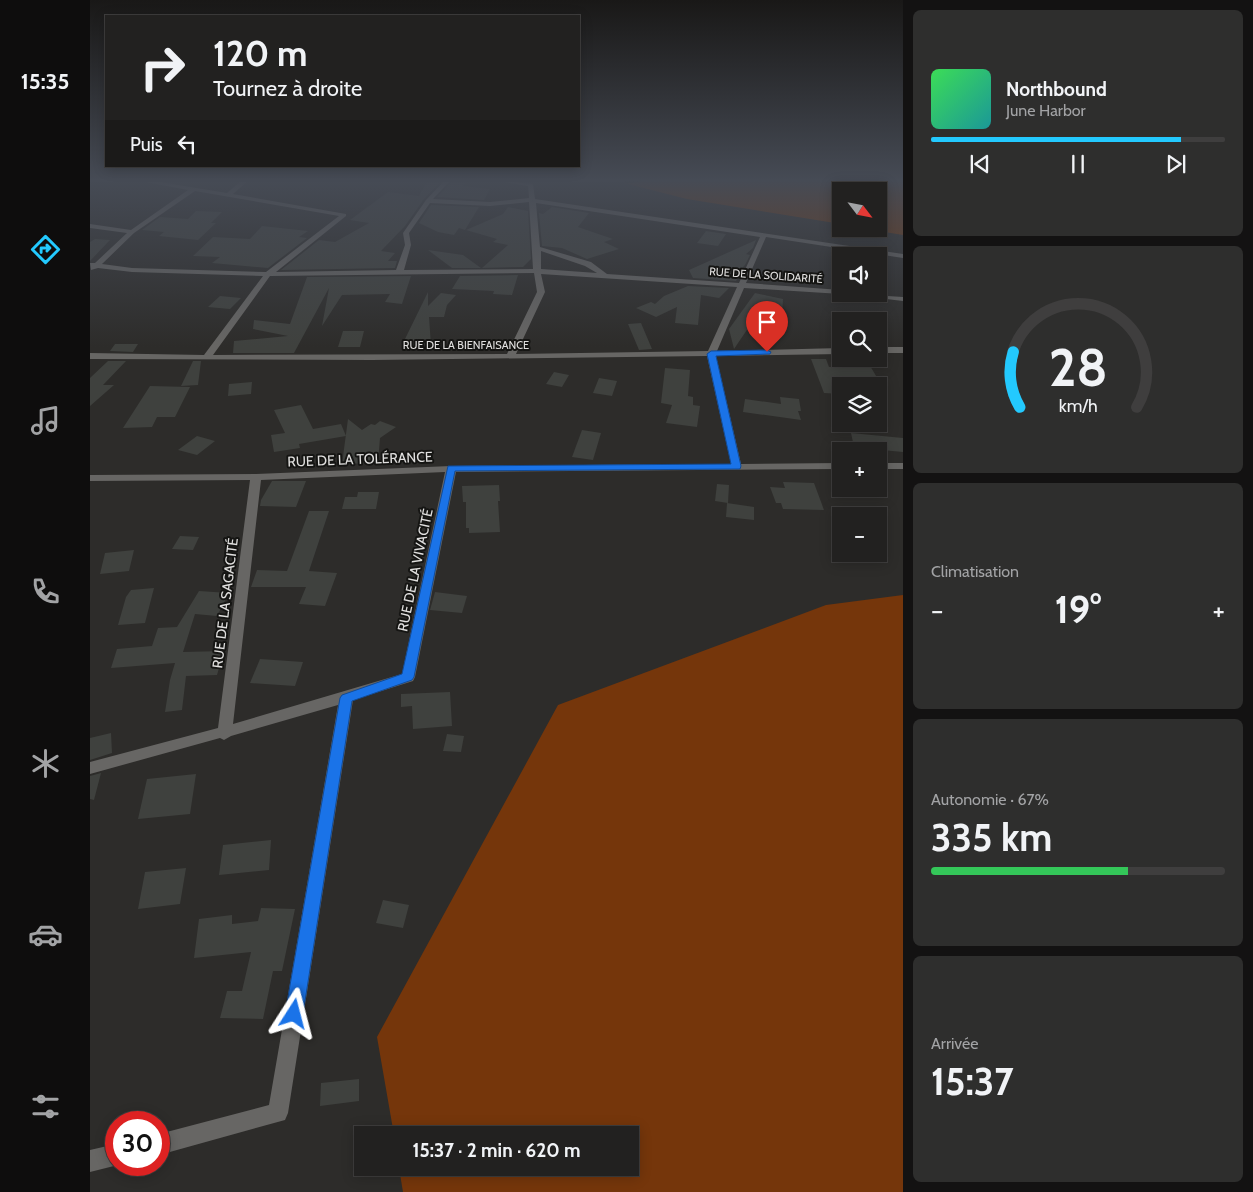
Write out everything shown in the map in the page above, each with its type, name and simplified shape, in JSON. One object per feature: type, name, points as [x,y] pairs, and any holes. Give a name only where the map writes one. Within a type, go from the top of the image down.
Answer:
[{"type":"street","points":[[90,271],[94,265],[128,236]]},
{"type":"street","points":[[206,358],[268,274],[318,236]]},
{"type":"street","points":[[399,272],[408,244],[406,236]]},
{"type":"street","points":[[510,356],[541,292],[537,271],[535,236]]},
{"type":"street","points":[[736,466],[711,354],[764,236]]},
{"type":"street","points":[[768,236],[903,256]]},
{"type":"street","points":[[537,248],[588,264],[607,276]]},
{"type":"street","name":"RUE DE LA SOLIDARITÉ","points":[[94,265],[132,270],[268,274],[537,271],[832,291]]},
{"type":"street","points":[[887,297],[903,299]]},
{"type":"street","points":[[887,350],[903,350]]},
{"type":"street","name":"RUE DE LA BIENFAISANCE","points":[[90,356],[206,358],[832,351]]},
{"type":"street","name":"RUE DE LA TOLÉRANCE","points":[[90,478],[256,477],[451,468],[832,466]]},
{"type":"street","points":[[887,466],[903,466]]},
{"type":"street","name":"RUE DE LA VIVACITÉ","points":[[346,698],[408,677],[451,468]]},
{"type":"street","name":"RUE DE LA SAGACITÉ","points":[[224,734],[256,477]]},
{"type":"street","points":[[90,768],[224,734],[346,698],[278,1113],[170,1141]]},
{"type":"street","points":[[90,1161],[105,1157]]},
{"type":"shaded area","points":[[903,595],[903,1192],[403,1192],[400,1176],[639,1176],[639,1126],[392,1126],[377,1037],[558,705],[826,605]]},
{"type":"building","points":[[159,236],[203,236],[198,240]]},
{"type":"building","points":[[253,236],[301,236],[299,237],[307,238],[268,268],[212,263],[220,257],[193,256],[213,237],[250,239]]},
{"type":"building","points":[[346,236],[396,236],[381,251],[395,253],[388,261],[397,261],[395,268],[281,270],[319,240],[335,242]]},
{"type":"building","points":[[485,236],[530,236],[531,259],[523,267],[482,268],[508,245],[493,242],[497,239]]},
{"type":"building","points":[[541,236],[603,236],[613,239],[604,242],[619,249],[587,259],[562,248],[542,246]]},
{"type":"building","points":[[703,236],[725,236],[718,246],[697,243]]},
{"type":"building","points":[[95,239],[110,240],[90,261],[90,242]]},
{"type":"building","points":[[756,240],[753,248],[746,254],[750,255],[745,265],[737,273],[741,274],[736,281],[693,278],[689,270]]},
{"type":"building","points":[[428,250],[463,255],[481,268],[452,268]]},
{"type":"building","points":[[518,275],[512,295],[493,294],[494,291],[452,289],[460,276]]},
{"type":"building","points":[[411,276],[402,304],[385,302],[390,294],[342,295],[322,326],[329,288],[294,353],[233,353],[234,341],[288,336],[253,329],[254,320],[290,324],[307,277]]},
{"type":"building","points":[[688,286],[729,288],[719,298],[701,295],[698,325],[675,323],[677,307],[656,317],[636,308],[651,302],[655,304],[664,296]]},
{"type":"building","points":[[428,292],[428,306],[441,293],[456,295],[447,305],[444,317],[429,317],[431,345],[405,346],[405,339]]},
{"type":"building","points":[[755,293],[783,299],[782,317],[759,312],[734,349],[729,329]]},
{"type":"building","points":[[220,296],[241,298],[230,309],[208,307]]},
{"type":"building","points":[[641,323],[652,349],[639,350],[628,324]]},
{"type":"building","points":[[343,331],[364,331],[360,347],[338,347]]},
{"type":"building","points":[[115,344],[138,344],[133,352],[110,351]]},
{"type":"building","points":[[811,359],[826,359],[829,367],[871,367],[877,377],[832,377],[832,393],[824,393]]},
{"type":"building","points":[[108,361],[126,361],[103,385],[114,385],[90,406],[90,378]]},
{"type":"building","points":[[193,361],[201,361],[198,385],[181,386]]},
{"type":"building","points":[[665,368],[690,370],[688,396],[693,397],[693,405],[700,406],[697,427],[666,423],[672,405],[661,403]]},
{"type":"building","points":[[554,372],[569,375],[562,387],[546,384]]},
{"type":"building","points":[[599,378],[617,381],[612,396],[593,393]]},
{"type":"building","points":[[252,382],[251,394],[228,396],[229,384]]},
{"type":"building","points":[[150,386],[190,387],[175,417],[157,417],[152,427],[123,428]]},
{"type":"building","points":[[780,397],[799,399],[801,411],[798,411],[801,420],[743,412],[745,399],[781,404]]},
{"type":"building","points":[[301,405],[313,429],[341,424],[346,436],[299,444],[300,448],[274,452],[271,435],[285,433],[274,410]]},
{"type":"building","points":[[348,419],[362,430],[380,421],[396,427],[380,438],[378,463],[342,464]]},
{"type":"building","points":[[582,430],[601,433],[593,460],[572,457]]},
{"type":"building","points":[[851,433],[903,438],[903,452],[887,450],[887,442],[853,442]]},
{"type":"building","points":[[197,436],[215,441],[197,455],[178,450]]},
{"type":"building","points":[[272,481],[306,481],[296,507],[260,506],[261,500]]},
{"type":"building","points":[[783,482],[814,483],[824,510],[783,509],[781,503],[776,503],[770,487],[785,488]]},
{"type":"building","points":[[717,484],[729,485],[728,503],[715,501]]},
{"type":"building","points":[[499,485],[500,532],[469,533],[469,528],[466,528],[466,502],[463,502],[462,486]]},
{"type":"building","points":[[358,492],[379,492],[376,509],[342,509],[345,497],[357,497]]},
{"type":"building","points":[[727,503],[754,507],[754,520],[726,517]]},
{"type":"building","points":[[309,511],[329,511],[309,571],[337,573],[325,606],[299,604],[306,587],[251,587],[257,570],[287,571]]},
{"type":"building","points":[[180,536],[199,537],[193,550],[172,549]]},
{"type":"building","points":[[134,550],[129,571],[100,574],[105,553]]},
{"type":"building","points":[[154,588],[145,623],[118,625],[126,597],[131,590]]},
{"type":"building","points":[[199,591],[229,593],[217,616],[195,614],[183,652],[224,651],[217,675],[186,676],[182,710],[165,712],[175,663],[111,668],[117,649],[152,646],[158,628],[177,627]]},
{"type":"building","points":[[435,592],[467,596],[462,613],[430,610]]},
{"type":"building","points":[[260,659],[303,662],[295,686],[250,683]]},
{"type":"building","points":[[450,692],[452,726],[413,729],[412,706],[401,707],[401,694]]},
{"type":"building","points":[[111,733],[112,753],[90,760],[90,738]]},
{"type":"building","points":[[447,734],[464,736],[461,752],[443,751]]},
{"type":"building","points":[[101,773],[94,800],[90,799],[90,776]]},
{"type":"building","points":[[196,774],[190,814],[138,819],[147,779]]},
{"type":"building","points":[[271,840],[269,870],[219,875],[223,845]]},
{"type":"building","points":[[186,868],[180,904],[138,909],[145,872]]},
{"type":"building","points":[[383,900],[409,905],[403,928],[376,923]]},
{"type":"building","points":[[261,908],[295,909],[282,971],[273,971],[263,1019],[220,1018],[227,991],[242,991],[251,952],[194,958],[199,919],[232,915],[232,924],[258,921]]},
{"type":"building","points":[[359,1079],[359,1101],[320,1106],[321,1083]]},
{"type":"route","points":[[294,1014],[346,698],[408,677],[451,468],[736,466],[711,354],[767,352]]}]
